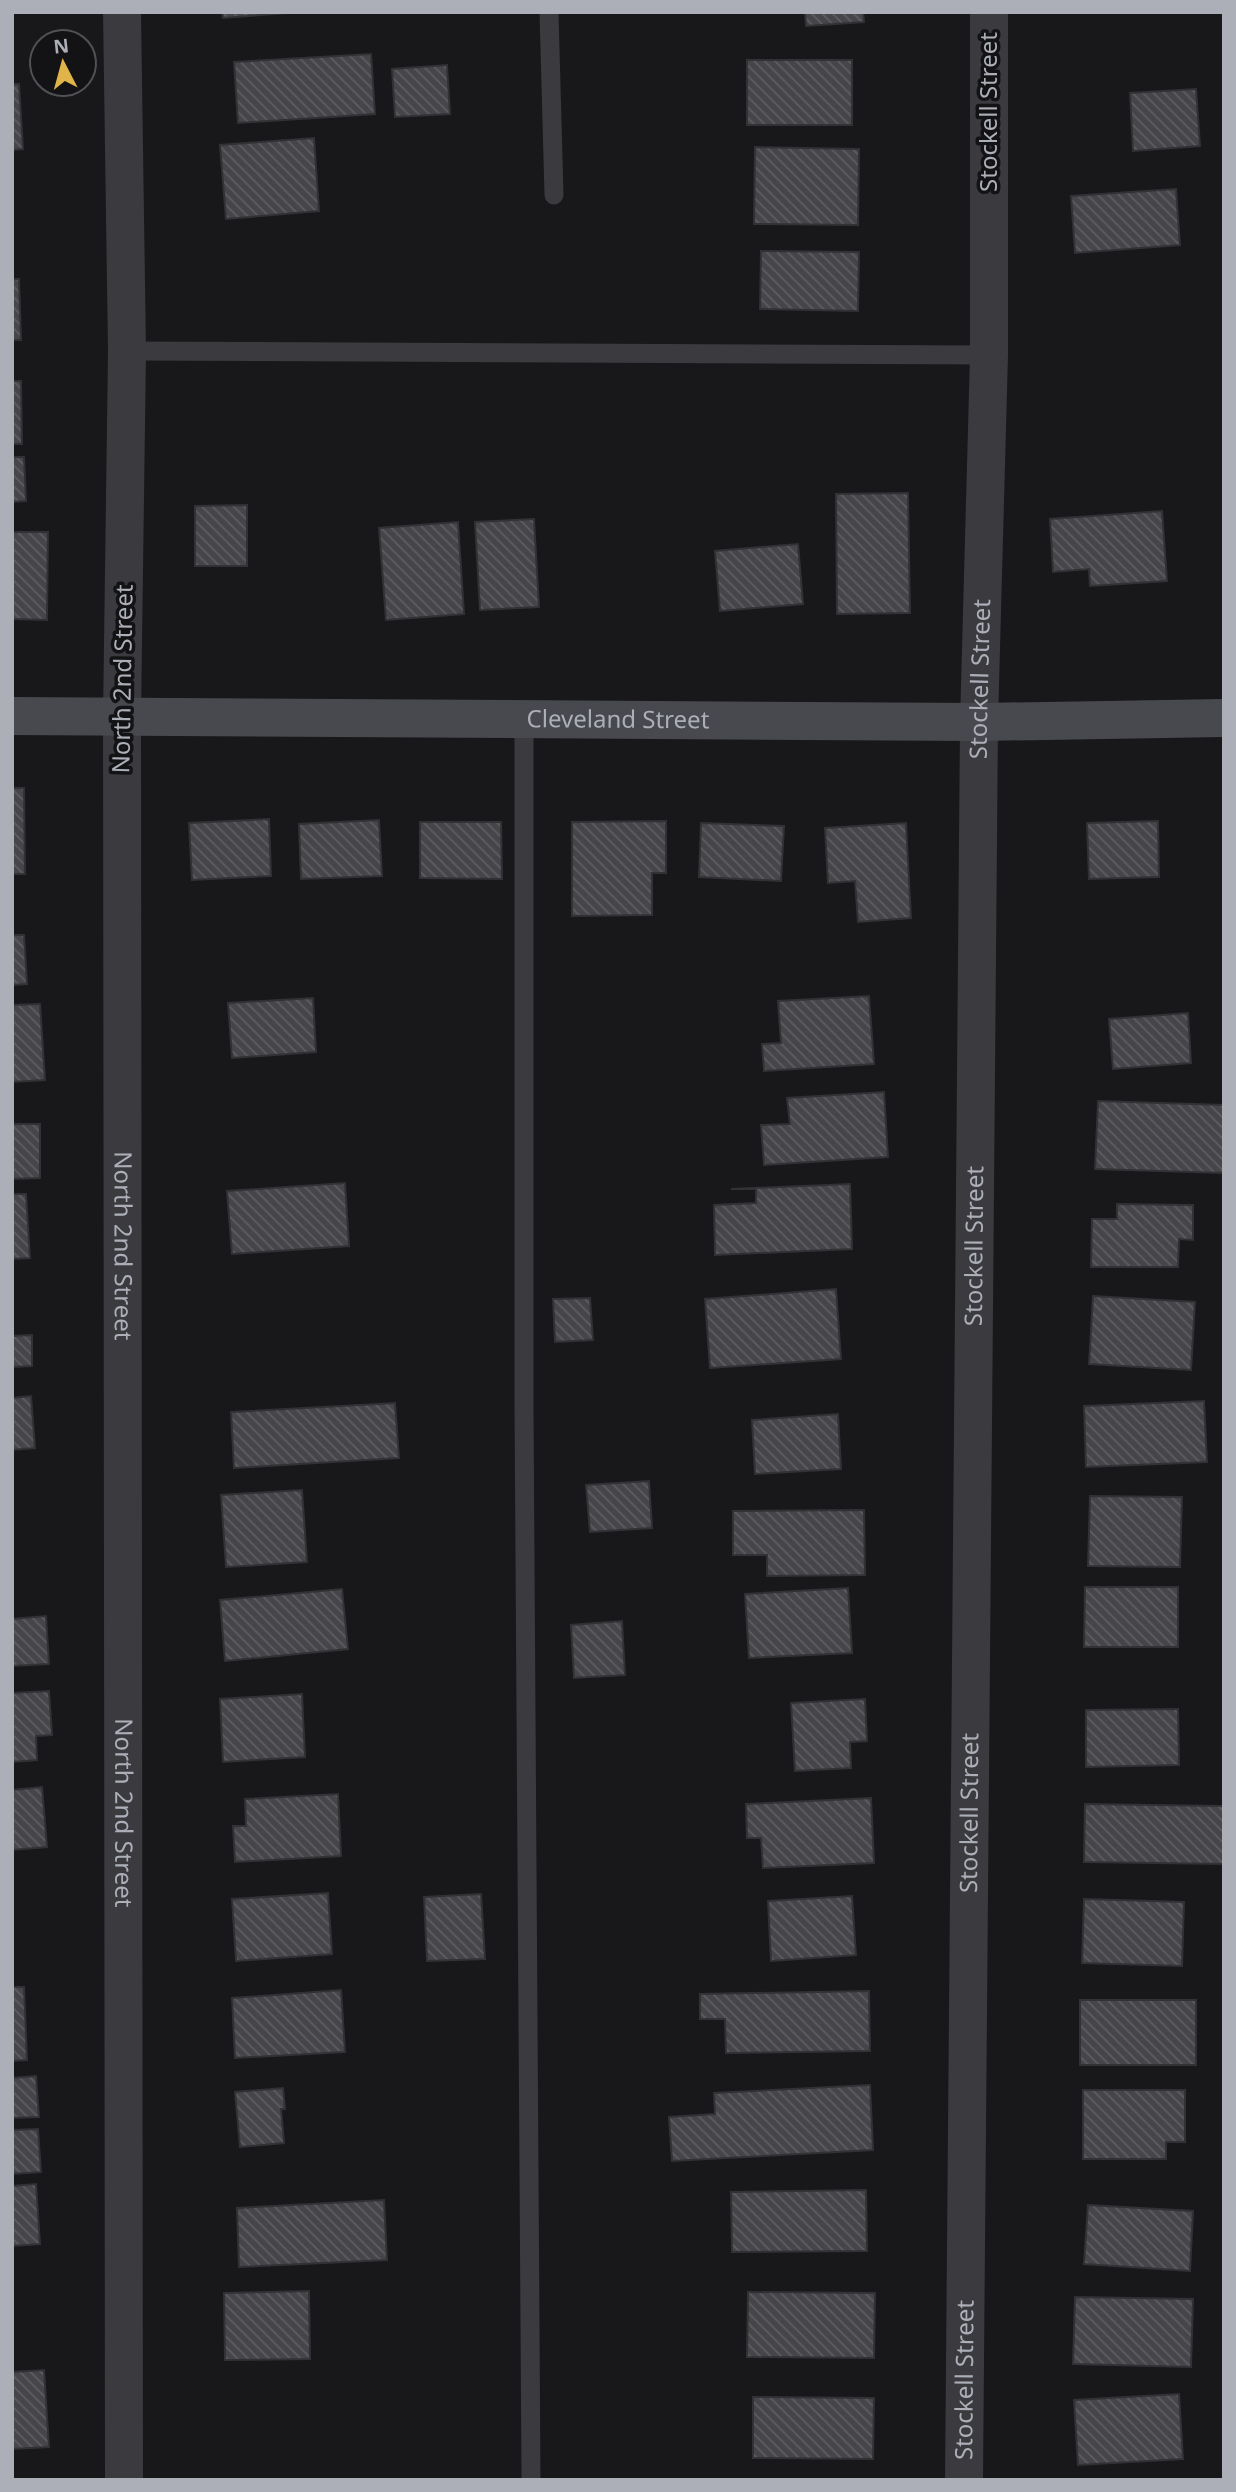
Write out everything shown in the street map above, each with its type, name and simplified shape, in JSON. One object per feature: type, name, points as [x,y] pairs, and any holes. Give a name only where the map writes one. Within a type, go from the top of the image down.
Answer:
[{"type":"main road","name":"Cleveland Street","points":[[12,716],[979,722],[1224,718]]},
{"type":"street","name":"North 2nd Street","points":[[122,12],[127,351],[122,717],[124,2480]]},
{"type":"street","name":"Stockell Street","points":[[964,2480],[979,722],[989,355],[989,12]]},
{"type":"lane","points":[[548,12],[554,195]]},
{"type":"lane","points":[[127,351],[989,355]]},
{"type":"lane","points":[[524,719],[524,1420],[531,2480]]},
{"type":"building","points":[[222,12],[301,12],[223,18]]},
{"type":"building","points":[[805,12],[863,12],[864,22],[806,26]]},
{"type":"building","points":[[371,54],[375,114],[238,123],[234,62]]},
{"type":"building","points":[[747,60],[852,60],[852,125],[747,125]]},
{"type":"building","points":[[447,65],[450,114],[395,117],[392,69]]},
{"type":"building","points":[[12,84],[19,84],[23,149],[12,150]]},
{"type":"building","points":[[1196,89],[1200,146],[1133,151],[1130,93]]},
{"type":"building","points":[[314,138],[319,211],[226,219],[220,145]]},
{"type":"building","points":[[755,147],[859,149],[858,225],[754,224]]},
{"type":"building","points":[[1176,189],[1180,245],[1075,253],[1071,196]]},
{"type":"building","points":[[761,251],[859,252],[858,311],[760,309]]},
{"type":"building","points":[[12,279],[19,279],[21,340],[12,340]]},
{"type":"building","points":[[12,381],[21,381],[22,444],[12,444]]},
{"type":"building","points":[[12,457],[24,457],[26,501],[12,502]]},
{"type":"building","points":[[908,493],[910,613],[837,614],[836,494]]},
{"type":"building","points":[[247,505],[247,566],[195,566],[195,506]]},
{"type":"building","points":[[1162,511],[1167,581],[1090,586],[1089,569],[1053,572],[1050,519]]},
{"type":"building","points":[[534,519],[539,607],[480,610],[475,522]]},
{"type":"building","points":[[458,522],[464,614],[386,620],[379,528]]},
{"type":"building","points":[[12,532],[48,532],[47,620],[12,619]]},
{"type":"building","points":[[798,544],[803,604],[720,611],[715,551]]},
{"type":"building","points":[[12,788],[24,788],[25,874],[12,874]]},
{"type":"building","points":[[269,819],[271,876],[192,880],[189,823]]},
{"type":"building","points":[[379,820],[382,876],[301,879],[299,824]]},
{"type":"building","points":[[666,821],[666,873],[652,873],[652,915],[572,916],[572,822]]},
{"type":"building","points":[[1158,821],[1159,877],[1089,879],[1087,823]]},
{"type":"building","points":[[420,822],[501,822],[502,879],[420,878]]},
{"type":"building","points":[[701,823],[784,826],[781,881],[699,877]]},
{"type":"building","points":[[906,823],[911,918],[858,922],[855,881],[828,883],[825,828]]},
{"type":"building","points":[[12,935],[24,935],[27,984],[12,985]]},
{"type":"building","points":[[869,996],[874,1064],[764,1071],[762,1044],[781,1043],[778,1001]]},
{"type":"building","points":[[313,998],[316,1052],[232,1058],[228,1003]]},
{"type":"building","points":[[40,1004],[45,1080],[12,1082],[12,1005]]},
{"type":"building","points":[[1188,1013],[1191,1063],[1113,1069],[1109,1019]]},
{"type":"building","points":[[884,1092],[888,1157],[764,1165],[761,1125],[790,1124],[787,1098]]},
{"type":"building","points":[[1098,1101],[1224,1105],[1224,1173],[1095,1169]]},
{"type":"building","points":[[12,1124],[40,1124],[40,1178],[12,1179]]},
{"type":"building","points":[[345,1183],[349,1246],[232,1254],[227,1191]]},
{"type":"building","points":[[850,1184],[852,1249],[715,1255],[714,1205],[756,1203],[756,1189],[731,1189]]},
{"type":"building","points":[[12,1194],[26,1194],[30,1258],[12,1259]]},
{"type":"building","points":[[1117,1204],[1193,1205],[1193,1240],[1179,1239],[1178,1267],[1091,1267],[1092,1219],[1117,1219]]},
{"type":"building","points":[[836,1289],[841,1359],[710,1368],[705,1299]]},
{"type":"building","points":[[1093,1296],[1195,1302],[1191,1370],[1089,1364]]},
{"type":"building","points":[[590,1298],[593,1340],[555,1342],[553,1299]]},
{"type":"building","points":[[32,1335],[32,1366],[12,1367],[12,1336]]},
{"type":"building","points":[[31,1396],[35,1448],[12,1450],[12,1398]]},
{"type":"building","points":[[1204,1401],[1207,1462],[1086,1467],[1084,1406]]},
{"type":"building","points":[[395,1403],[399,1458],[234,1468],[231,1412]]},
{"type":"building","points":[[838,1414],[841,1469],[755,1474],[752,1420]]},
{"type":"building","points":[[649,1481],[652,1528],[590,1532],[586,1485]]},
{"type":"building","points":[[302,1490],[307,1562],[226,1567],[221,1495]]},
{"type":"building","points":[[1090,1496],[1182,1497],[1180,1567],[1088,1566]]},
{"type":"building","points":[[864,1510],[865,1575],[767,1576],[767,1555],[733,1555],[733,1511]]},
{"type":"building","points":[[1085,1587],[1178,1587],[1178,1647],[1084,1647]]},
{"type":"building","points":[[848,1588],[852,1653],[749,1658],[745,1594]]},
{"type":"building","points":[[342,1589],[348,1649],[225,1661],[220,1600]]},
{"type":"building","points":[[46,1616],[49,1664],[12,1666],[12,1619]]},
{"type":"building","points":[[622,1621],[625,1675],[574,1678],[571,1625]]},
{"type":"building","points":[[49,1691],[52,1735],[36,1736],[37,1760],[12,1762],[12,1693]]},
{"type":"building","points":[[302,1694],[305,1757],[223,1762],[220,1699]]},
{"type":"building","points":[[865,1699],[867,1741],[850,1742],[851,1768],[795,1771],[791,1703]]},
{"type":"building","points":[[1178,1709],[1179,1765],[1086,1767],[1086,1710]]},
{"type":"building","points":[[42,1787],[47,1847],[12,1850],[12,1790]]},
{"type":"building","points":[[338,1794],[341,1856],[235,1862],[233,1826],[246,1826],[245,1799]]},
{"type":"building","points":[[871,1798],[874,1863],[763,1868],[761,1838],[747,1838],[746,1804]]},
{"type":"building","points":[[1085,1804],[1224,1806],[1224,1864],[1084,1862]]},
{"type":"building","points":[[328,1893],[332,1954],[236,1961],[232,1899]]},
{"type":"building","points":[[481,1894],[485,1959],[427,1961],[424,1897]]},
{"type":"building","points":[[852,1896],[856,1955],[771,1961],[768,1901]]},
{"type":"building","points":[[1084,1899],[1184,1902],[1182,1966],[1082,1963]]},
{"type":"building","points":[[12,1987],[24,1987],[27,2060],[12,2061]]},
{"type":"building","points":[[341,1990],[345,2052],[235,2058],[232,1998]]},
{"type":"building","points":[[869,1991],[870,2051],[726,2053],[725,2019],[700,2019],[700,1994]]},
{"type":"building","points":[[1080,2000],[1196,2000],[1196,2065],[1080,2065]]},
{"type":"building","points":[[36,2076],[39,2117],[12,2118],[12,2078]]},
{"type":"building","points":[[870,2085],[873,2150],[672,2161],[669,2117],[715,2114],[714,2093]]},
{"type":"building","points":[[283,2088],[285,2109],[281,2109],[284,2143],[240,2147],[235,2092]]},
{"type":"building","points":[[1083,2090],[1185,2090],[1185,2142],[1166,2142],[1166,2159],[1083,2159]]},
{"type":"building","points":[[38,2129],[41,2172],[12,2174],[12,2130]]},
{"type":"building","points":[[36,2184],[40,2244],[12,2246],[12,2186]]},
{"type":"building","points":[[866,2190],[867,2251],[732,2252],[731,2192]]},
{"type":"building","points":[[384,2200],[387,2260],[239,2267],[237,2208]]},
{"type":"building","points":[[1088,2205],[1193,2211],[1190,2271],[1084,2264]]},
{"type":"building","points":[[309,2291],[310,2359],[225,2360],[224,2293]]},
{"type":"building","points":[[748,2292],[875,2293],[874,2358],[747,2357]]},
{"type":"building","points":[[1075,2297],[1193,2299],[1191,2367],[1073,2364]]},
{"type":"building","points":[[44,2370],[49,2447],[12,2449],[12,2372]]},
{"type":"building","points":[[1179,2394],[1183,2459],[1078,2465],[1074,2400]]},
{"type":"building","points":[[753,2397],[874,2398],[873,2459],[753,2458]]}]
